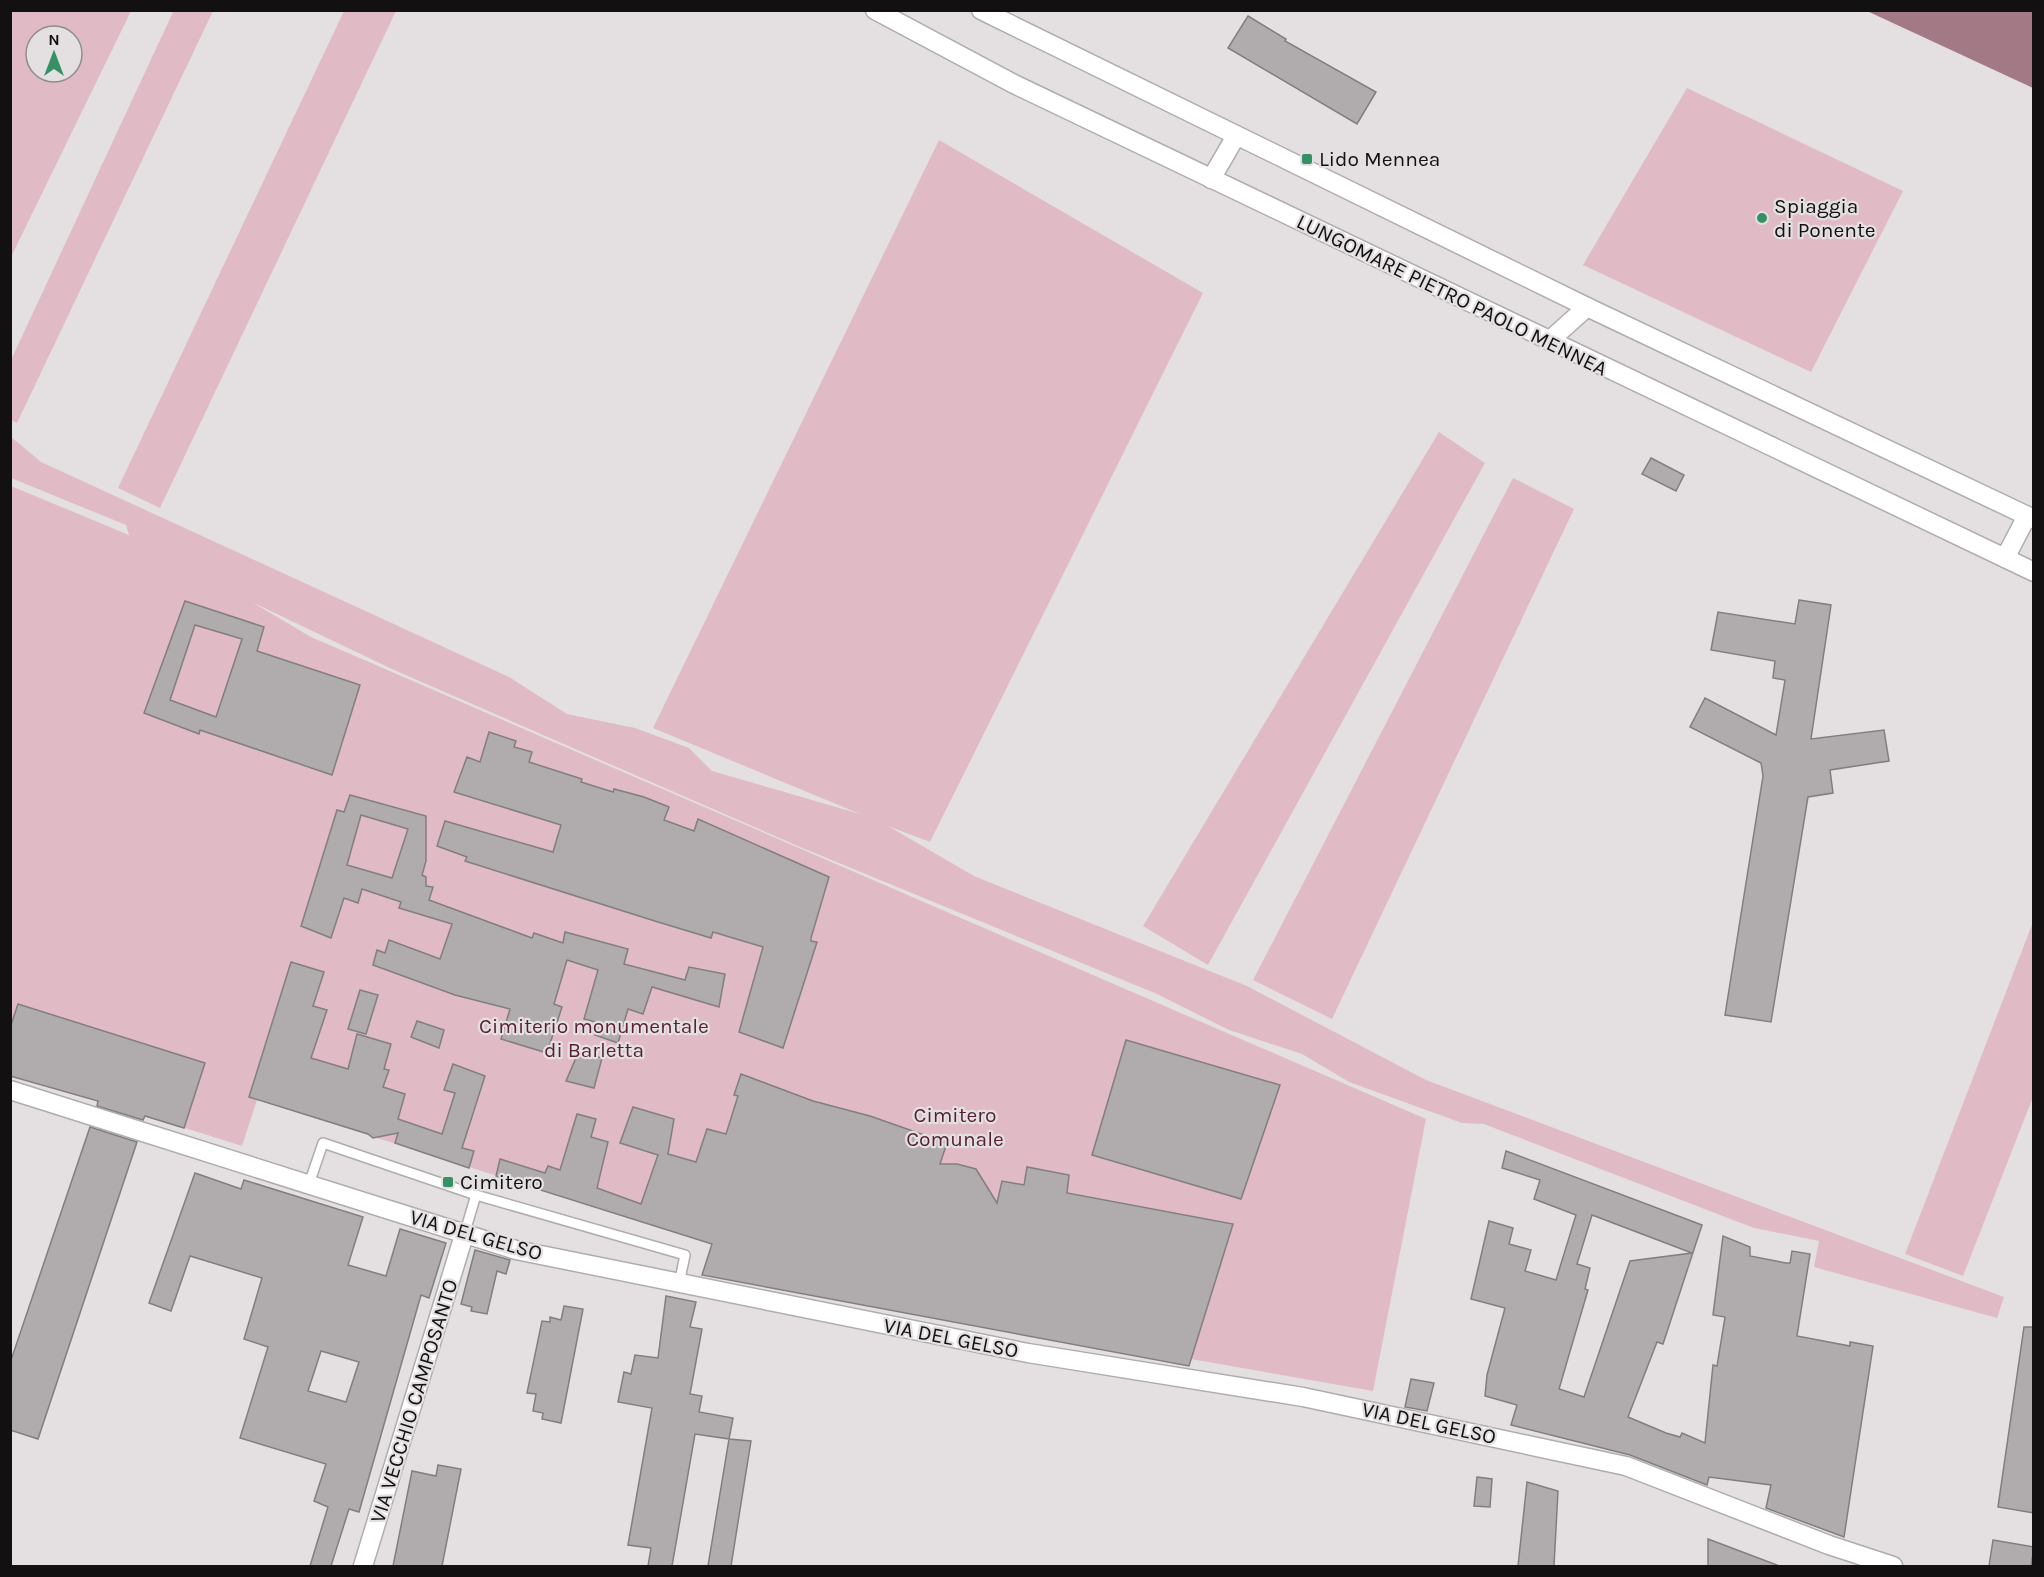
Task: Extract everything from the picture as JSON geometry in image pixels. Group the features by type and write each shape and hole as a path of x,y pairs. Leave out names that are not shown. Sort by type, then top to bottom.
{"street":[{"name":"LUNGOMARE PIETRO PAOLO MENNEA","path":"875,10 1014,84 2034,572"},
{"path":"981,10 1587,307 2030,517 2005,558"},
{"path":"1211,179 1236,136"},
{"path":"1549,341 1587,307"},
{"name":"VIA DEL GELSO","path":"10,1090 516,1250 1029,1353 1303,1397 1626,1466 1829,1545 1893,1566"},
{"name":"VIA VECCHIO CAMPOSANTO","path":"363,1566 464,1235"}],"lane":[{"path":"309,1184 323,1143 476,1195 685,1255 678,1284"},
{"path":"464,1235 476,1195"}],"green space":[{"path":"174,10 213,11 17,423 11,420 11,360"},
{"path":"10,11 131,11 11,257"},
{"path":"344,11 396,11 160,508 118,488"},
{"path":"1687,88 1903,191 1811,372 1583,265"},
{"path":"939,140 1203,293 930,842 888,826 974,876 1247,986 1426,1080 2004,1297 1997,1318 1814,1267 1819,1241 1754,1228 1484,1124 1462,1123 1349,1082 1302,1054 1229,1030 1157,994 800,847 394,670 252,602 311,637 1426,1119 1373,1391 1191,1359 1189,1366 702,1275 712,1244 257,1100 242,1146 11,1073 11,486 129,535 126,525 11,478 10,436 41,462 509,677 567,714 635,728 689,748 712,771 860,814 653,728"},
{"path":"1439,432 1485,463 1208,965 1143,926"},
{"path":"1513,478 1574,509 1332,1019 1253,980"},
{"path":"2033,922 2033,1097 1963,1276 1905,1254"}],"shaded area":[{"path":"1867,11 2033,11 2033,88"}],"building":[{"path":"1248,16 1286,39 1285,41 1376,92 1357,124 1228,48"},
{"path":"1651,458 1684,475 1676,491 1642,474"},
{"path":"1799,600 1831,605 1811,739 1884,730 1889,761 1830,770 1833,793 1808,797 1771,1022 1725,1015 1763,776 1761,763 1690,727 1705,698 1776,735 1785,680 1773,678 1775,661 1711,650 1718,612 1795,624"},
{"path":"185,601 264,627 257,651 360,685 332,775 200,730 199,734 144,713","holes":["195,625 242,639 216,717 170,700"]},
{"path":"489,732 516,741 514,747 532,752 529,762 582,779 581,782 613,792 614,789 644,797 669,807 664,820 694,831 698,819 829,877 811,938 811,941 817,942 783,1048 739,1032 763,947 713,932 711,938 658,922 465,861 467,857 437,846 445,821 553,852 561,825 454,792 467,757 480,762"},
{"path":"350,795 426,816 426,861 422,875 426,877 426,886 433,887 429,900 532,938 534,933 563,943 565,932 628,949 624,964 685,980 689,967 725,974 719,1007 652,987 643,1014 628,1009 618,1043 595,1035 599,1023 584,1019 598,970 567,960 554,1004 562,1007 547,1053 501,1039 510,1009 455,995 373,965 377,950 385,953 389,940 440,959 452,924 399,908 401,902 362,889 358,903 344,898 331,938 301,926 337,810 344,812","holes":["361,815 408,829 392,878 347,865"]},
{"path":"291,962 324,972 313,1006 327,1010 311,1058 348,1069 357,1034 391,1044 384,1069 389,1070 383,1087 405,1094 398,1119 442,1134 455,1093 444,1090 453,1064 485,1076 462,1148 474,1151 469,1168 395,1143 398,1133 373,1138 368,1134 249,1097"},
{"path":"360,990 378,995 366,1034 348,1029"},
{"path":"18,1004 205,1063 184,1128 145,1116 143,1120 97,1106 98,1101 10,1076 10,1028"},
{"path":"417,1021 444,1030 439,1048 411,1037"},
{"path":"1126,1040 1280,1085 1241,1199 1092,1155"},
{"path":"579,1051 602,1058 594,1088 566,1081"},
{"path":"741,1074 813,1101 870,1116 947,1143 940,1164 957,1164 976,1169 997,1203 1002,1181 1024,1185 1027,1167 1069,1175 1067,1193 1233,1224 1189,1366 702,1275 712,1244 496,1176 500,1159 545,1173 548,1166 560,1170 577,1114 596,1119 591,1137 608,1142 597,1188 641,1204 658,1155 620,1143 633,1107 674,1119 668,1154 696,1162 707,1129 726,1134 738,1096 734,1095"},
{"path":"90,1127 137,1142 38,1439 10,1430 10,1363"},
{"path":"1506,1151 1702,1225 1663,1344 1657,1342 1628,1417 1680,1437 1682,1433 1705,1443 1713,1365 1717,1366 1725,1317 1713,1315 1723,1236 1750,1247 1750,1256 1790,1263 1792,1251 1810,1254 1797,1336 1850,1346 1850,1342 1873,1346 1844,1537 1766,1508 1771,1485 1709,1477 1707,1485 1630,1455 1511,1425 1517,1405 1485,1396 1487,1375 1505,1308 1471,1299 1489,1221 1513,1228 1509,1244 1531,1250 1525,1271 1556,1280 1576,1215 1534,1199 1540,1180 1502,1168","holes":["1592,1215 1692,1253 1630,1261 1584,1397 1559,1389 1588,1290 1585,1289 1590,1268 1577,1264"]},
{"path":"195,1173 241,1189 244,1180 363,1217 348,1265 386,1276 400,1229 446,1243 429,1298 421,1295 359,1512 349,1509 331,1566 310,1566 328,1507 314,1501 326,1464 240,1438 268,1347 244,1339 262,1278 190,1256 171,1311 149,1303","holes":["321,1351 359,1362 346,1402 308,1391"]},
{"path":"475,1250 510,1260 506,1274 497,1271 487,1314 471,1311 472,1307 461,1304"},
{"path":"666,1296 696,1302 690,1327 702,1329 690,1394 702,1396 699,1412 733,1418 729,1439 695,1434 672,1566 648,1566 651,1548 628,1545 652,1408 618,1402 624,1372 631,1374 635,1355 658,1358"},
{"path":"564,1306 583,1309 561,1423 542,1419 543,1413 533,1411 536,1394 527,1393 542,1321 550,1322 550,1317 561,1320"},
{"path":"2024,1327 2034,1327 2034,1513 1998,1507"},
{"path":"1411,1379 1434,1383 1427,1411 1405,1407"},
{"path":"729,1439 751,1441 731,1566 708,1566"},
{"path":"438,1465 461,1469 442,1566 393,1566 412,1471 436,1476"},
{"path":"1477,1477 1492,1479 1490,1507 1474,1506"},
{"path":"1527,1482 1558,1491 1554,1566 1518,1566"},
{"path":"1708,1539 1777,1565 1708,1566"},
{"path":"1993,1540 2034,1547 2031,1566 1989,1566"}],"place":[{"name":"Lido Mennea","path":"1307,159"},
{"name":"Spiaggia di Ponente","path":"1762,218"},
{"name":"Cimitero","path":"448,1182"}],"park label":[{"name":"Cimiterio monumentale di Barletta","path":"594,1038"},
{"name":"Cimitero Comunale","path":"955,1127"}]}
